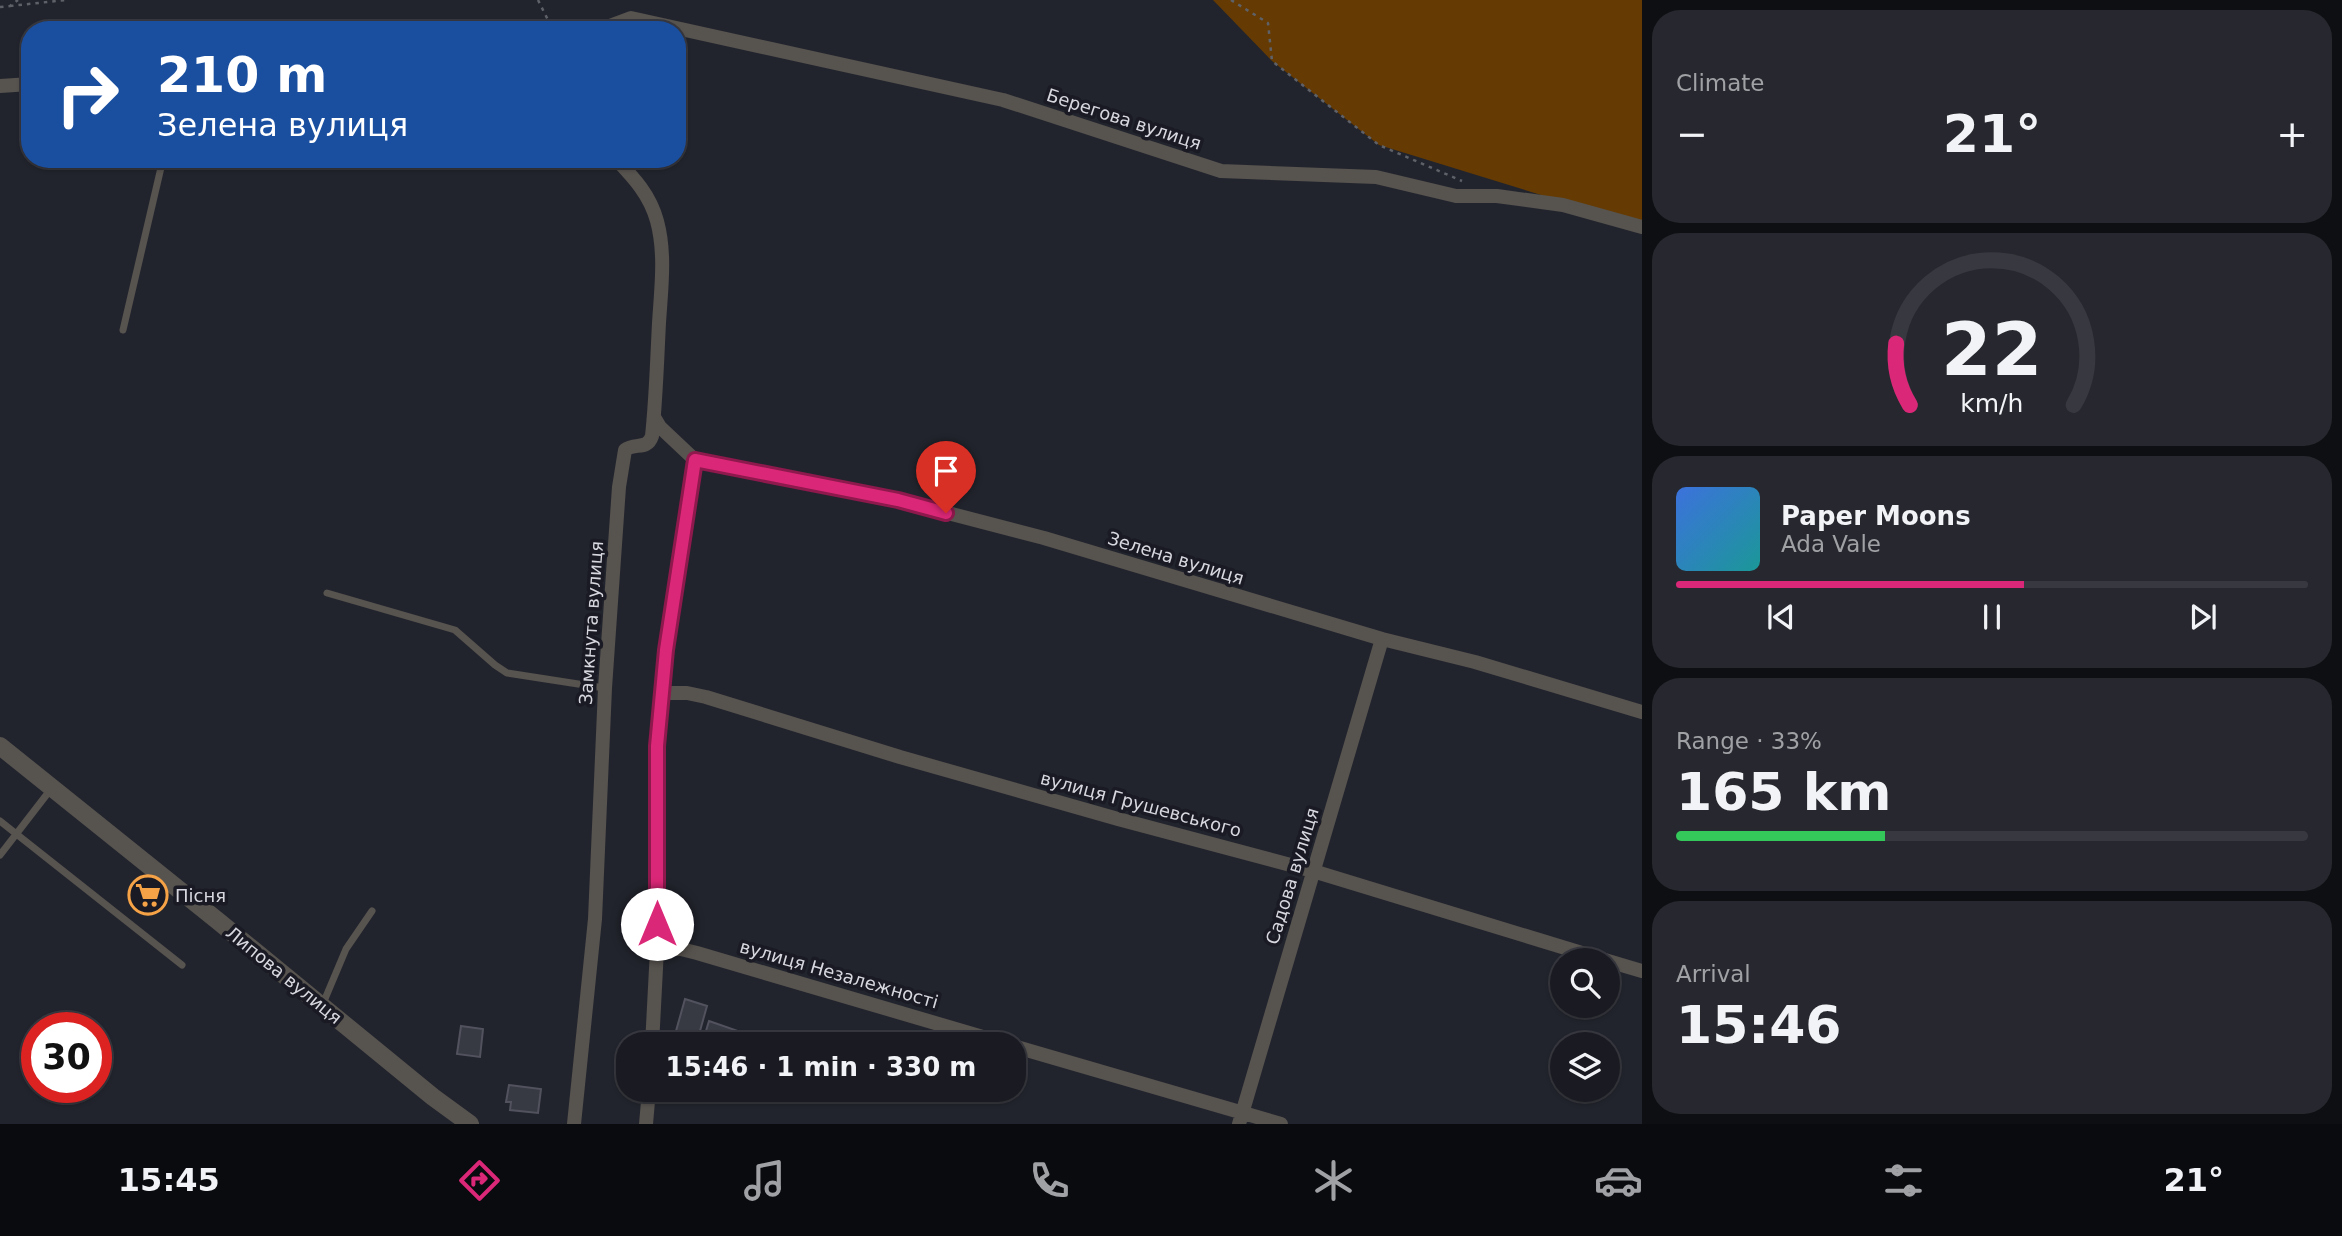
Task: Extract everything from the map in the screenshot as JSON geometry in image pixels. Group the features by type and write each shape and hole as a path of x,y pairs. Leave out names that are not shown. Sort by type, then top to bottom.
{"street":[{"name":"Берегова вулиця","path":"623,21 631,18 645,21"},
{"name":"Берегова вулиця","path":"686,30 1003,100 1221,172 1376,177 1456,196 1497,196 1563,205 1642,227"},
{"path":"0,86 21,85"},
{"name":"Замкнута вулиця","path":"573,1124 595,919 605,688 622,455 629,446 645,446 650,442 654,417 662,274 661,239 657,219 647,195 625,168"},
{"path":"653,1032 657,949 657,746 666,650 695,460 660,427 654,417"},
{"name":"Зелена вулиця","path":"695,460 898,500 1044,538 1382,639 1475,662 1642,712"},
{"name":"Садова вулиця","path":"1240,1118 1382,639"},
{"name":"вулиця Грушевського","path":"663,693 687,693 706,697 951,771 1313,872 1565,948"},
{"name":"Липова вулиця","path":"0,746 433,1097 470,1124"},
{"name":"вулиця Незалежності","path":"657,949 681,949 696,953 967,1032"},
{"name":"вулиця Грушевського","path":"1620,965 1642,971"},
{"name":"вулиця Незалежності","path":"1026,1049 1240,1118 1281,1124"},
{"path":"646,1124 648,1102"}],"lane":[{"path":"123,330 161,168"},
{"path":"327,593 455,630 507,673 605,688"},
{"path":"0,855 52,788"},
{"path":"0,821 182,965"},
{"path":"322,1006 346,949 372,911"}],"path":[{"path":"10,6 19,0"},
{"path":"0,7 65,0"},
{"path":"538,0 548,21"},
{"path":"1231,0 1268,23 1272,61 1379,145 1462,181"}],"shaded area":[{"path":"1213,0 1642,0 1642,226 1379,145 1272,61"}],"building":[{"path":"685,999 707,1006 700,1032 676,1032"},
{"path":"709,1021 738,1031 738,1032 706,1032"},
{"path":"461,1026 483,1029 480,1057 457,1054"},
{"path":"509,1085 541,1089 538,1113 510,1110 511,1102 506,1102"}],"place":[{"name":"Пісня","path":"148,895"}],"route":[{"path":"657,924 657,746 666,650 695,460 898,500 946,513"}]}
